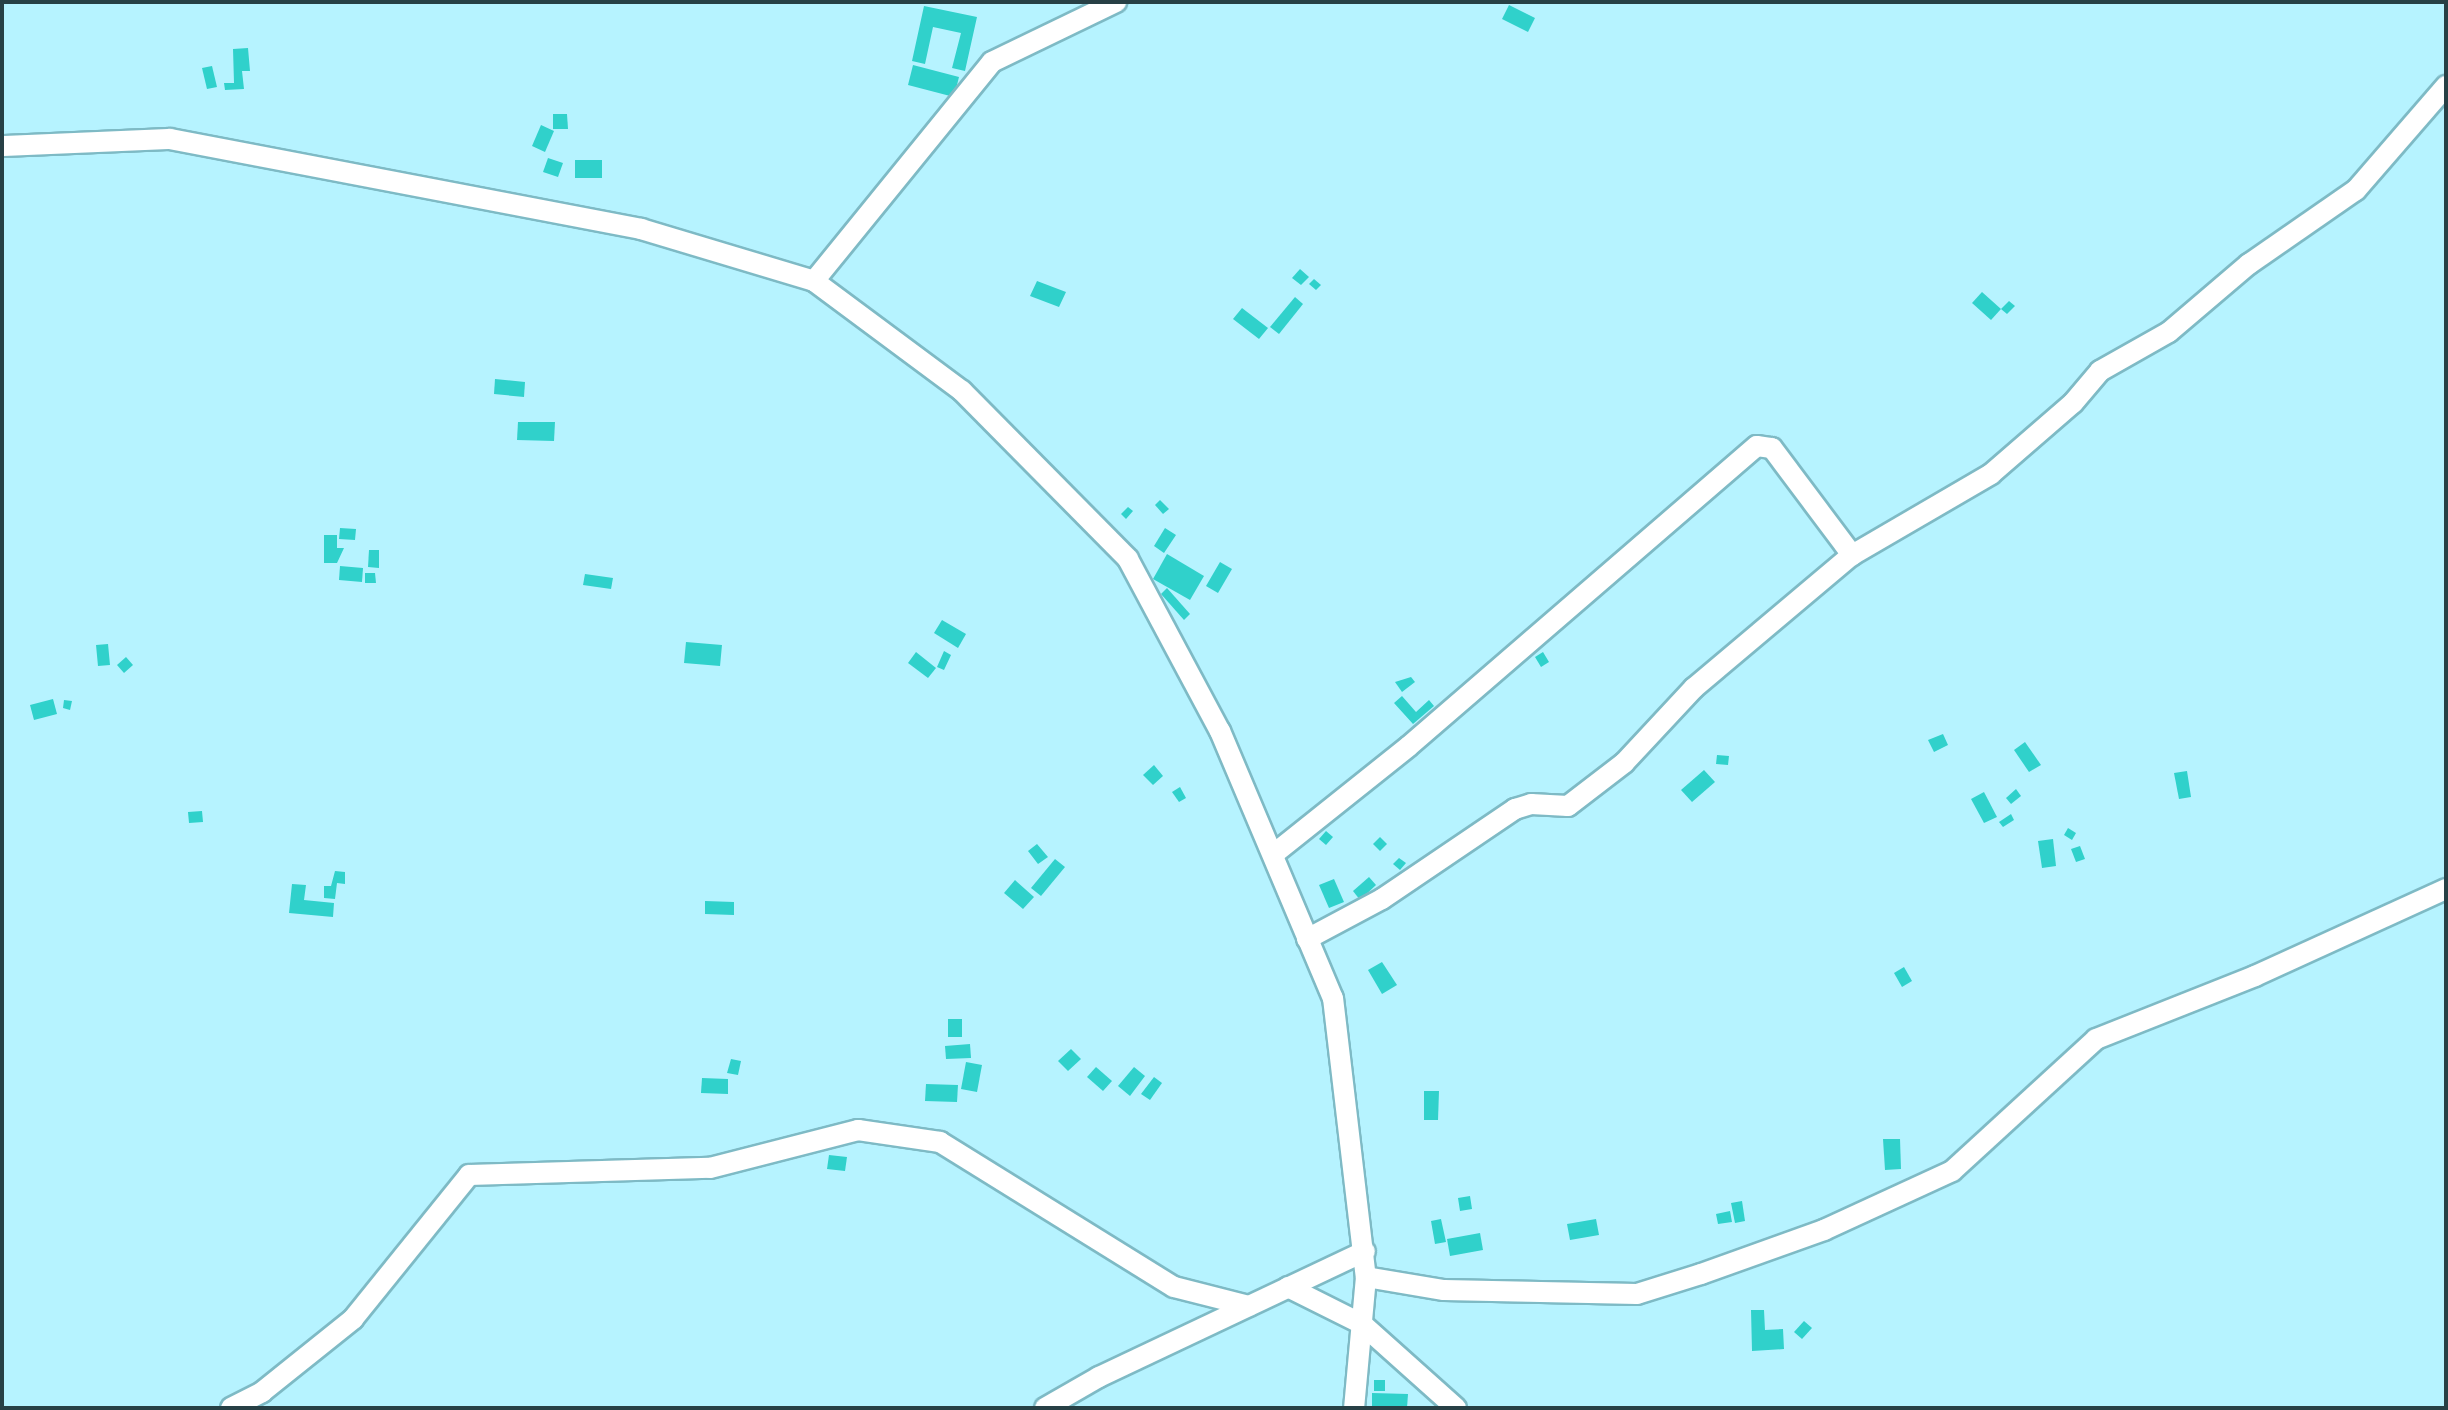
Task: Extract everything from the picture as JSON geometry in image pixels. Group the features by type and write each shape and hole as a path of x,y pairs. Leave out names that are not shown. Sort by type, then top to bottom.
{"street":[{"path":"814,281 992,62 1116,2"},
{"path":"1307,939 1382,899 1515,809 1531,804 1568,806 1624,763 1694,688 1852,555 1991,474 2073,403 2100,371 2169,332 2249,264 2320,219 2356,190 2446,86"},
{"path":"2,146 170,139 641,229 814,281 962,391 1128,559 1220,731 1275,853 1338,1015 1365,1251 1366,1277 1354,1408"},
{"path":"1275,853 1409,746 1757,446 1772,448 1852,555"},
{"path":"1366,1277 1444,1290 1637,1294 1824,1230 1952,1171 2096,1039 2255,976 2446,889"},
{"path":"231,1408 262,1392 353,1319 469,1175 710,1168 858,1130 940,1142 1174,1287 1249,1306"},
{"path":"1045,1408 1365,1251"},
{"path":"1288,1287 1362,1324 1456,1408"}],"building":[{"path":"1509,5 1535,18 1528,32 1502,19"},
{"path":"924,6 977,17 965,71 952,68 961,33 933,27 925,64 912,61"},
{"path":"248,48 250,71 242,71 244,89 225,90 224,83 234,83 233,49"},
{"path":"913,65 959,77 954,97 908,85"},
{"path":"212,66 217,87 207,89 202,68"},
{"path":"553,114 567,114 568,129 553,129"},
{"path":"541,125 554,131 545,152 532,146"},
{"path":"548,158 563,163 558,177 543,172"},
{"path":"575,160 602,160 602,178 575,178"},
{"path":"1300,269 1309,277 1301,285 1292,278"},
{"path":"1314,279 1321,285 1316,290 1309,284"},
{"path":"1037,281 1066,292 1059,307 1030,296"},
{"path":"1982,292 2001,309 1991,320 1972,303"},
{"path":"1295,297 1303,304 1279,334 1270,327"},
{"path":"2009,301 2015,306 2007,314 2001,309"},
{"path":"1242,308 1268,328 1259,339 1233,319"},
{"path":"495,379 525,382 524,397 494,394"},
{"path":"518,422 555,422 554,441 517,440"},
{"path":"1160,500 1169,509 1163,514 1155,505"},
{"path":"1128,507 1133,511 1126,519 1121,514"},
{"path":"340,528 356,529 355,540 339,539"},
{"path":"1165,528 1176,535 1164,553 1154,546"},
{"path":"324,535 337,535 337,548 344,548 337,563 324,563"},
{"path":"369,550 379,550 379,568 368,567"},
{"path":"1167,554 1204,576 1190,600 1153,579"},
{"path":"1220,562 1232,569 1218,593 1206,586"},
{"path":"340,566 363,568 362,582 339,580"},
{"path":"365,573 375,573 376,583 365,583"},
{"path":"585,574 613,578 611,589 583,585"},
{"path":"1167,588 1190,614 1184,620 1161,594"},
{"path":"942,620 966,634 958,648 934,633"},
{"path":"686,642 722,645 720,666 684,663"},
{"path":"108,644 110,665 98,666 96,645"},
{"path":"944,651 951,655 944,670 937,667"},
{"path":"916,652 936,668 928,678 908,663"},
{"path":"1543,652 1549,662 1541,667 1535,657"},
{"path":"126,657 133,665 124,673 117,665"},
{"path":"1411,677 1415,682 1402,692 1395,682"},
{"path":"1402,696 1416,712 1429,700 1434,706 1413,724 1394,703"},
{"path":"53,699 57,714 34,720 30,705"},
{"path":"64,700 72,701 70,710 63,708"},
{"path":"1943,734 1948,745 1934,752 1928,740"},
{"path":"2025,742 2041,765 2029,772 2014,750"},
{"path":"1717,755 1729,756 1728,765 1716,764"},
{"path":"1154,765 1163,776 1153,785 1143,775"},
{"path":"1704,770 1715,782 1692,802 1681,790"},
{"path":"2187,771 2191,797 2179,799 2174,773"},
{"path":"1180,787 1186,798 1179,802 1172,792"},
{"path":"2016,789 2021,796 2011,804 2006,798"},
{"path":"1984,792 1997,817 1984,823 1971,799"},
{"path":"202,811 203,822 189,823 188,812"},
{"path":"2011,814 2014,820 2003,827 1999,822"},
{"path":"2068,828 2076,833 2072,840 2064,835"},
{"path":"1326,831 1333,837 1326,845 1319,839"},
{"path":"1380,837 1387,844 1380,851 1373,844"},
{"path":"2053,839 2056,866 2042,868 2038,841"},
{"path":"1037,844 1048,857 1038,864 1028,851"},
{"path":"2080,846 2085,859 2076,862 2071,849"},
{"path":"1399,858 1406,863 1400,870 1393,864"},
{"path":"1055,859 1065,867 1041,896 1031,888"},
{"path":"335,871 345,872 345,884 337,883 335,899 324,898 324,886 331,886"},
{"path":"1369,877 1376,885 1360,900 1353,891"},
{"path":"1334,879 1344,902 1329,908 1319,885"},
{"path":"1015,880 1034,897 1023,909 1004,893"},
{"path":"292,884 306,885 304,900 334,903 333,917 289,913"},
{"path":"705,901 734,902 734,915 705,914"},
{"path":"1382,962 1397,985 1382,994 1368,970"},
{"path":"1904,967 1912,981 1902,987 1894,973"},
{"path":"948,1019 962,1019 962,1037 948,1037"},
{"path":"970,1044 971,1058 946,1059 945,1046"},
{"path":"1071,1049 1081,1059 1068,1071 1058,1061"},
{"path":"731,1059 741,1061 738,1075 727,1073"},
{"path":"966,1062 982,1065 977,1092 961,1089"},
{"path":"1096,1067 1112,1081 1103,1091 1087,1077"},
{"path":"1134,1067 1145,1076 1130,1096 1118,1086"},
{"path":"1154,1077 1162,1083 1150,1100 1141,1094"},
{"path":"702,1078 728,1079 728,1094 701,1093"},
{"path":"926,1084 958,1085 957,1102 925,1101"},
{"path":"1424,1091 1439,1091 1438,1120 1424,1120"},
{"path":"1883,1139 1900,1139 1901,1169 1885,1170"},
{"path":"829,1155 847,1157 845,1171 827,1169"},
{"path":"1470,1196 1472,1209 1460,1211 1458,1198"},
{"path":"1742,1201 1745,1221 1735,1223 1731,1203"},
{"path":"1730,1211 1732,1222 1718,1224 1716,1214"},
{"path":"1441,1219 1446,1242 1435,1244 1431,1221"},
{"path":"1596,1219 1599,1235 1570,1240 1567,1224"},
{"path":"1480,1233 1483,1250 1450,1256 1447,1239"},
{"path":"1751,1310 1764,1310 1765,1330 1783,1329 1784,1349 1752,1351"},
{"path":"1804,1321 1812,1328 1802,1339 1794,1332"},
{"path":"1374,1380 1385,1380 1385,1391 1374,1391"},
{"path":"1372,1393 1408,1394 1407,1408 1372,1408"}]}
